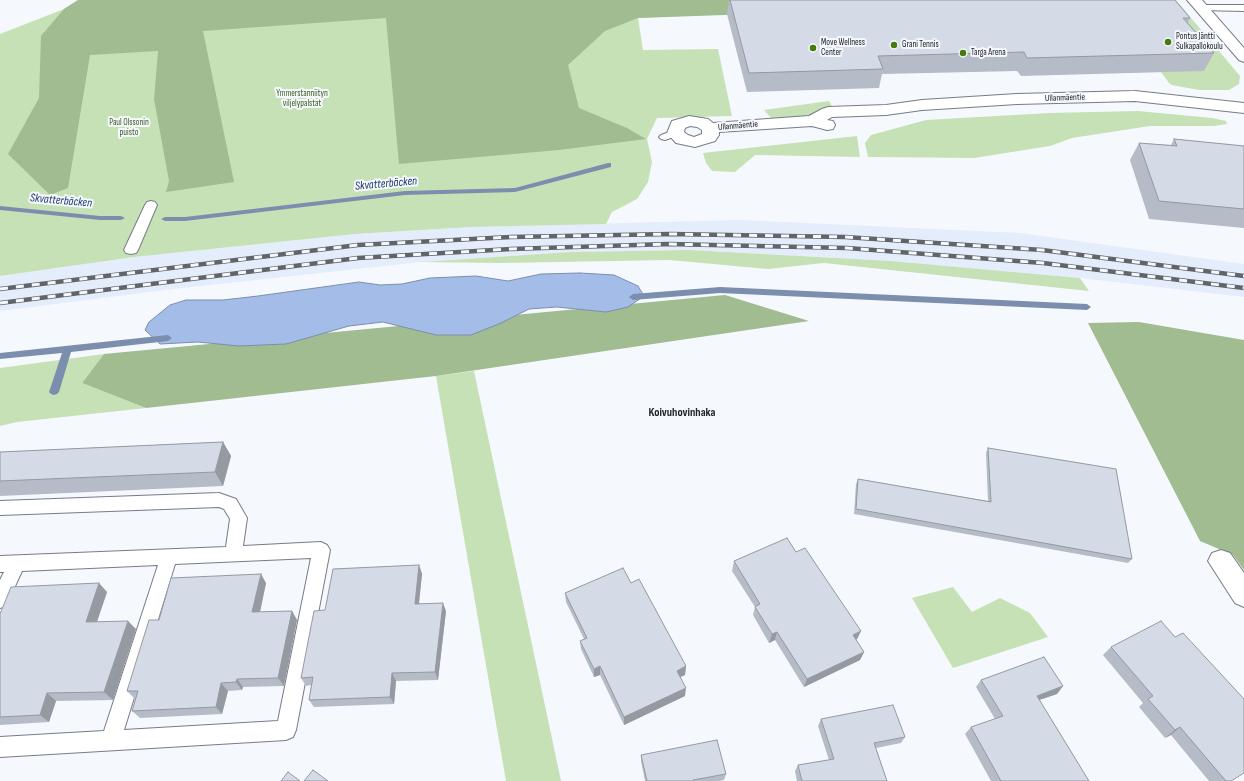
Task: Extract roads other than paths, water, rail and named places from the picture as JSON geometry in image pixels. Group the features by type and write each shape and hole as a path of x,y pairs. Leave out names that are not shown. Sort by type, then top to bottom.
{"street":[{"path":"1198,4 1244,57"},
{"name":"Ullanmäentie","path":"670,135 678,125 689,121 702,122 710,128 813,121 832,126 850,125 866,120 886,110 1017,99 1135,96 1244,108"},
{"path":"1221,561 1244,595"}],"lane":[{"path":"1198,4 1244,8"},
{"path":"131,250 150,205"},
{"path":"0,508 219,500 230,504 239,518 233,554"},
{"path":"0,600 8,564 321,550 286,730 0,747"},
{"path":"111,740 169,557"}],"water":[{"path":"580,273 614,275 638,286 644,296 628,307 606,312 557,307 529,309 501,323 471,335 436,335 383,322 349,326 286,344 239,346 198,342 160,344 145,330 149,322 170,305 186,300 223,300 359,282 380,285 402,284 430,278 476,276 508,281 541,274"}],"waterway":[{"name":"Skvatterbäcken","path":"165,219 185,219 405,193 515,190 608,165"},
{"name":"Skvatterbäcken","path":"0,208 100,218 121,218"},
{"path":"633,297 720,290 1087,307"},
{"path":"0,356 168,338"},
{"path":"54,392 67,349"}],"railway":[{"path":"0,289 358,245 511,237 671,234 845,237 1042,250 1244,276"},
{"path":"0,303 358,258 511,249 668,244 847,248 1043,263 1244,288"}],"place":[{"name":"Pontus Jäntti Sulkapallokoulu","path":"1168,42"},
{"name":"Grani Tennis","path":"894,45"},
{"name":"Move Wellness Center","path":"813,48"},
{"name":"Targa Arena","path":"963,53"}],"district":[{"name":"Koivuhovinhaka","path":"682,413"}],"park label":[{"name":"Ymmerstanniityn viljelypalstat","path":"302,100"},
{"name":"Paul Olssonin puisto","path":"129,128"}]}
